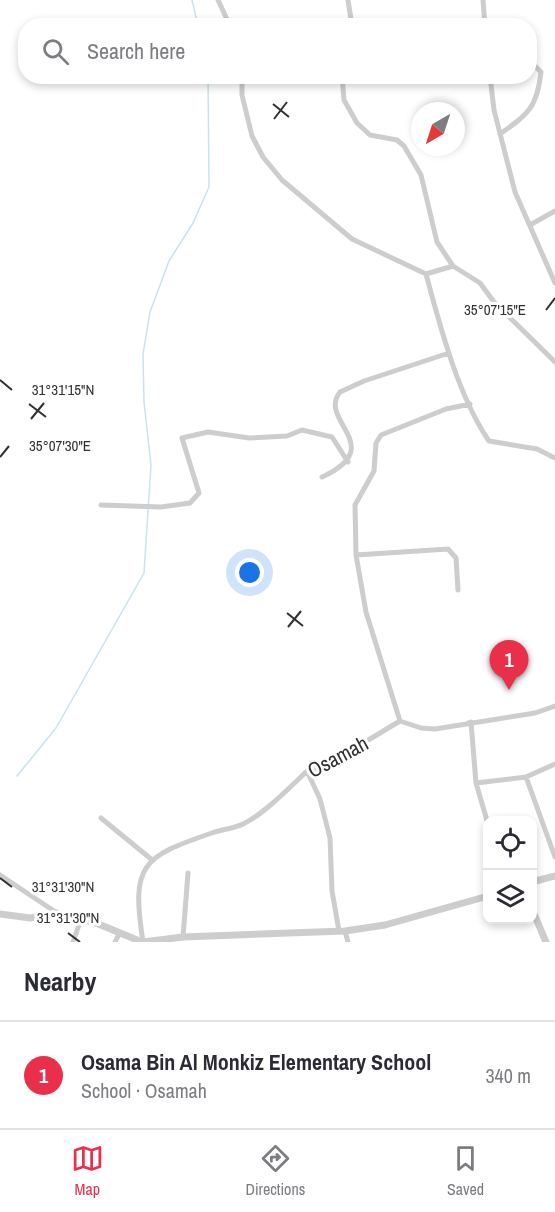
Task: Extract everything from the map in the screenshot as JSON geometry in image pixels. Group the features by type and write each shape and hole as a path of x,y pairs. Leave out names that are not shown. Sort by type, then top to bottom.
{"street":[{"path":"218,0 226,18"},
{"path":"348,0 351,18"},
{"path":"483,0 484,18"},
{"path":"500,134 530,113 541,72 537,68"},
{"path":"242,84 242,95 252,136 261,154 282,180 352,239 426,274 453,266"},
{"path":"343,84 344,100 357,123 370,135 397,140 404,146 421,175 437,242 453,266 480,283 494,302 555,362"},
{"path":"491,84 500,134 515,192 555,283"},
{"path":"530,225 555,211"},
{"path":"426,274 449,352 470,404 489,441 537,449 555,458"},
{"path":"322,477 348,462 351,448 335,405 338,394 364,381 449,352"},
{"path":"470,404 446,409 379,437 376,443 374,471 355,505 356,555 366,612 400,721 430,729 471,722 476,783 486,816"},
{"path":"101,505 161,507 190,503 199,493 182,438 208,432 249,438 287,436 302,430 332,437 348,462"},
{"path":"356,555 448,549 456,558 458,590"},
{"path":"463,723 528,715 555,705"},
{"name":"Osamah","path":"151,859 213,832 250,821 307,771 320,769 400,721"},
{"path":"476,783 526,777 555,764"},
{"path":"307,771 320,799 330,838 332,891 342,931 348,942"},
{"path":"526,777 555,857"},
{"path":"101,818 151,859 143,871 140,882 138,915 143,942"},
{"path":"183,937 188,873"},
{"path":"0,875 57,913 81,919 143,942 183,937 342,931 385,925 483,897"},
{"path":"537,881 555,876"},
{"path":"0,914 30,918 57,913"},
{"path":"73,942 81,919"},
{"path":"537,921 546,942"},
{"path":"115,942 119,934"}],"waterway":[{"path":"192,0 196,18"},
{"path":"17,776 56,728 144,573 151,465 144,402 143,354 150,312 169,261 193,223 209,187 208,84"}],"place":[{"name":"Osama Bin Al Monkiz Elementary School","path":"509,690"}]}
